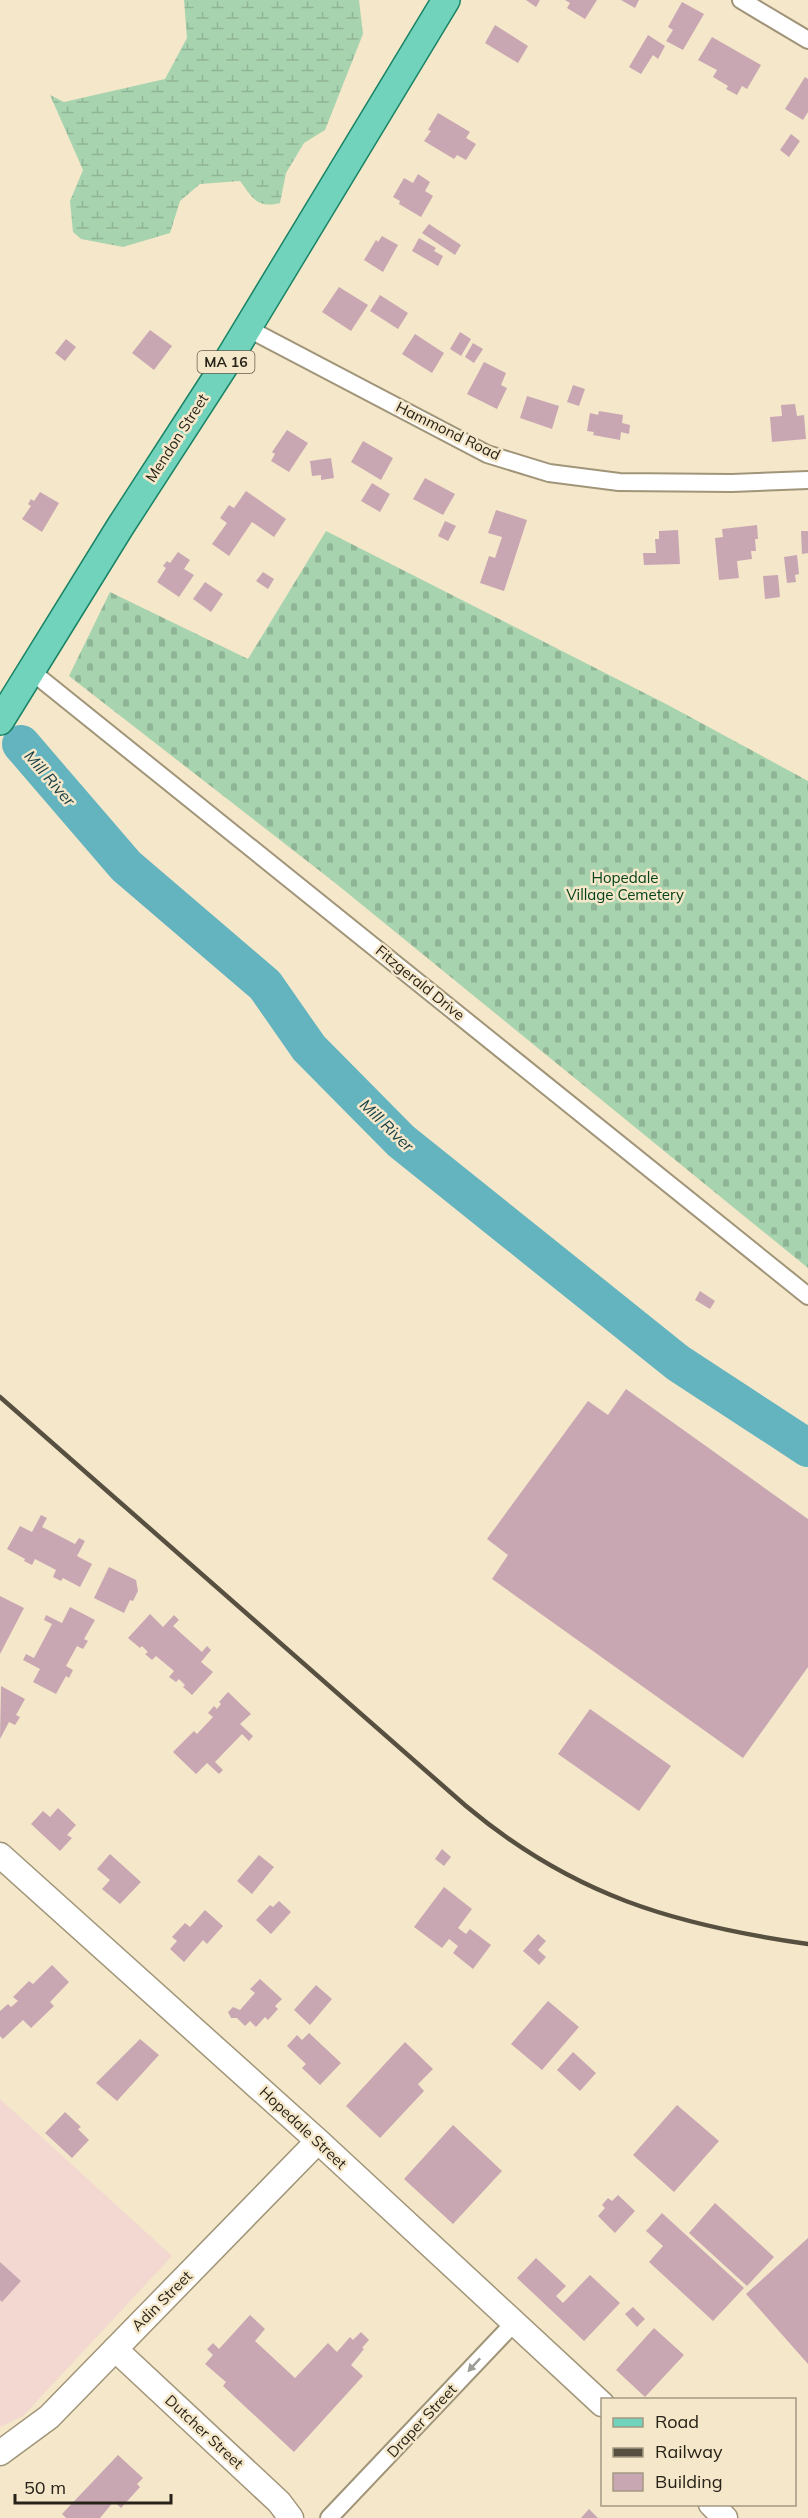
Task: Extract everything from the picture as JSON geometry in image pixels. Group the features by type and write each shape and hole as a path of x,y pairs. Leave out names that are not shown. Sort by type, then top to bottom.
{"main road":[{"name":"Mendon Street","path":"0,721 247,328 446,0"}],"street":[{"path":"741,0 808,40"},
{"name":"Hammond Road","path":"247,328 487,454 549,473 619,482 732,483 808,480"},
{"name":"Fitzgerald Drive","path":"31,671 808,1296"},
{"name":"Hopedale Street","path":"0,1855 318,2141 601,2402"},
{"name":"Adin Street","path":"0,2453 45,2421 318,2141"},
{"name":"Draper Street","path":"329,2518 514,2323"},
{"name":"Dutcher Street","path":"115,2349 279,2502 291,2518"}],"shaded area":[{"path":"0,2099 172,2256 23,2416 0,2427"}],"green space":[{"path":"184,0 359,0 363,34 325,130 304,143 286,173 280,203 260,203 252,197 240,181 200,184 180,201 170,233 123,247 81,239 73,232 70,201 83,170 50,95 64,102 165,79 187,38"},
{"name":"Hopedale Village Cemetery","path":"326,531 668,705 808,781 808,1268 334,882 69,676 110,592 248,659"}],"building":[{"path":"526,0 540,0 536,7"},
{"path":"565,0 597,0 585,19 567,8 570,3"},
{"path":"621,0 639,0 635,8"},
{"path":"682,2 704,14 683,50 666,41 673,30 668,27"},
{"path":"495,25 528,46 518,63 485,43"},
{"path":"648,35 665,46 658,59 653,55 641,74 629,67"},
{"path":"712,37 761,65 747,89 742,86 737,95 713,77 717,70 698,60"},
{"path":"805,77 808,79 808,112 803,120 785,109"},
{"path":"438,113 470,132 466,138 476,144 466,160 457,155 454,159 424,141"},
{"path":"791,134 800,141 789,157 780,150"},
{"path":"418,174 430,182 425,191 433,196 421,217 399,204 400,201 393,197 404,178 413,183"},
{"path":"429,224 461,245 455,255 422,233"},
{"path":"382,236 398,245 383,272 364,260 376,240 378,242"},
{"path":"419,238 436,248 434,251 443,256 438,266 412,251"},
{"path":"339,287 368,305 351,331 322,312"},
{"path":"380,295 408,313 398,329 370,311"},
{"path":"150,330 172,346 154,370 132,353"},
{"path":"460,332 471,339 461,356 450,349"},
{"path":"415,334 444,353 432,373 402,354"},
{"path":"66,339 76,347 65,361 55,353"},
{"path":"473,343 483,349 474,363 465,357"},
{"path":"484,362 506,373 501,385 507,388 497,409 467,394"},
{"path":"573,385 585,389 579,406 567,402"},
{"path":"527,396 559,406 552,429 520,418"},
{"path":"795,404 797,416 804,415 806,439 772,442 770,417 782,416 781,405"},
{"path":"599,411 623,415 622,423 630,425 629,434 621,432 620,440 593,435 594,432 587,431 590,413 598,415"},
{"path":"287,430 308,443 289,472 271,461 275,454 272,452"},
{"path":"363,441 393,458 381,480 351,462"},
{"path":"331,458 334,478 321,480 321,475 312,476 310,461"},
{"path":"425,478 455,494 443,515 413,499"},
{"path":"372,483 390,494 380,512 361,501"},
{"path":"246,491 286,519 274,537 252,522 229,556 212,544 227,523 220,518 229,505 234,508"},
{"path":"40,492 59,503 42,532 22,519 31,506 28,504 31,499 34,501"},
{"path":"496,510 527,520 504,591 480,583 489,556 495,558 502,537 488,533"},
{"path":"445,521 456,526 448,541 438,536"},
{"path":"757,525 756,551 751,551 752,559 737,561 739,578 719,580 715,538 723,537 722,529"},
{"path":"678,530 680,564 644,565 643,553 656,553 655,539 659,539 659,531"},
{"path":"801,531 808,531 808,553 802,554"},
{"path":"178,552 190,560 184,569 194,575 179,597 157,582 166,568 163,566 167,561 170,563"},
{"path":"797,555 799,574 795,575 796,582 787,583 784,557"},
{"path":"263,572 274,579 268,589 256,581"},
{"path":"778,575 780,597 765,599 763,576"},
{"path":"205,582 223,594 211,612 193,599"},
{"path":"700,1291 715,1301 710,1309 695,1300"},
{"path":"626,1389 808,1519 808,1667 743,1758 492,1579 508,1555 487,1539 588,1401 608,1415"},
{"path":"41,1515 47,1518 42,1527 75,1544 79,1538 85,1541 77,1556 92,1564 80,1587 63,1578 61,1581 53,1577 56,1570 35,1559 32,1565 7,1549 20,1526 32,1532"},
{"path":"109,1567 136,1580 138,1591 133,1601 130,1600 124,1613 94,1598"},
{"path":"0,1596 24,1608 0,1654"},
{"path":"70,1607 95,1620 84,1639 88,1641 83,1649 77,1646 66,1666 73,1670 69,1678 66,1676 56,1694 33,1682 40,1669 23,1660 26,1654 34,1658 52,1624 44,1620 46,1615 62,1623"},
{"path":"150,1614 163,1627 174,1615 179,1620 173,1626 202,1652 207,1646 211,1650 201,1662 213,1672 192,1695 183,1687 185,1685 179,1679 176,1682 169,1677 174,1671 156,1656 152,1660 145,1654 148,1652 142,1646 140,1648 128,1638"},
{"path":"1,1686 25,1699 16,1715 20,1717 15,1725 9,1722 0,1739"},
{"path":"228,1692 251,1714 240,1724 253,1736 249,1741 242,1734 215,1762 223,1770 219,1774 207,1763 196,1774 173,1752 194,1731 197,1734 213,1717 208,1713 214,1706 217,1709 221,1704 219,1702"},
{"path":"590,1709 671,1766 639,1811 558,1754"},
{"path":"58,1808 76,1825 67,1835 72,1838 60,1851 31,1824 43,1811 50,1817"},
{"path":"442,1849 451,1857 444,1866 435,1859"},
{"path":"110,1854 141,1882 120,1904 102,1889 110,1880 97,1869"},
{"path":"259,1855 274,1867 252,1894 237,1881"},
{"path":"444,1887 472,1909 458,1928 466,1934 470,1929 491,1945 473,1969 453,1953 458,1946 449,1939 442,1948 414,1927"},
{"path":"279,1901 291,1912 271,1934 256,1920 270,1905 273,1907"},
{"path":"205,1910 223,1926 207,1944 203,1940 184,1962 170,1949 177,1941 172,1937 185,1923 190,1927"},
{"path":"538,1934 546,1941 538,1950 546,1957 539,1965 523,1951"},
{"path":"52,1965 69,1982 50,2002 54,2006 31,2028 23,2020 3,2039 0,2036 0,2011 8,2004 11,2007 18,2001 13,1997 29,1981 33,1984"},
{"path":"260,1979 282,1999 275,2006 278,2009 268,2020 265,2017 256,2027 250,2021 245,2026 237,2018 231,2018 228,2012 233,2007 240,2010 255,1993 250,1989"},
{"path":"316,1985 332,1999 310,2025 294,2010"},
{"path":"548,2001 579,2027 542,2070 511,2044"},
{"path":"309,2033 341,2063 320,2085 302,2068 306,2064 287,2046 297,2035 302,2040"},
{"path":"140,2039 159,2055 117,2101 96,2083"},
{"path":"405,2042 433,2069 418,2084 424,2091 380,2138 346,2106"},
{"path":"573,2052 596,2073 580,2091 557,2070"},
{"path":"677,2105 719,2141 674,2192 633,2155"},
{"path":"65,2112 81,2127 78,2129 89,2140 72,2158 45,2133"},
{"path":"453,2125 502,2171 453,2224 404,2179"},
{"path":"618,2195 635,2211 615,2233 598,2216 605,2208 602,2205 608,2198 612,2201"},
{"path":"715,2203 774,2257 747,2286 689,2233"},
{"path":"662,2213 744,2288 713,2321 649,2262 663,2246 646,2231"},
{"path":"808,2238 808,2364 746,2294"},
{"path":"536,2258 566,2286 556,2296 563,2303 590,2275 620,2303 584,2341 517,2278"},
{"path":"0,2262 21,2281 2,2302 0,2300"},
{"path":"633,2307 645,2319 637,2327 625,2314"},
{"path":"250,2315 265,2329 255,2341 295,2378 328,2343 337,2352 350,2337 353,2340 361,2332 369,2340 351,2365 363,2376 294,2452 223,2386 226,2382 205,2364 213,2355 207,2349 213,2343 219,2349"},
{"path":"654,2328 684,2355 645,2397 616,2370"},
{"path":"118,2455 143,2478 137,2484 140,2487 121,2508 114,2501 100,2518 66,2518 62,2514"},
{"path":"589,2509 598,2518 581,2518"}],"waterway":[{"name":"Mill River","path":"21,744 126,866 265,985 309,1048 401,1141 678,1363 808,1448"}],"railway":[{"path":"0,1397 466,1806 506,1837 585,1884 626,1901 713,1927 808,1944"}]}
